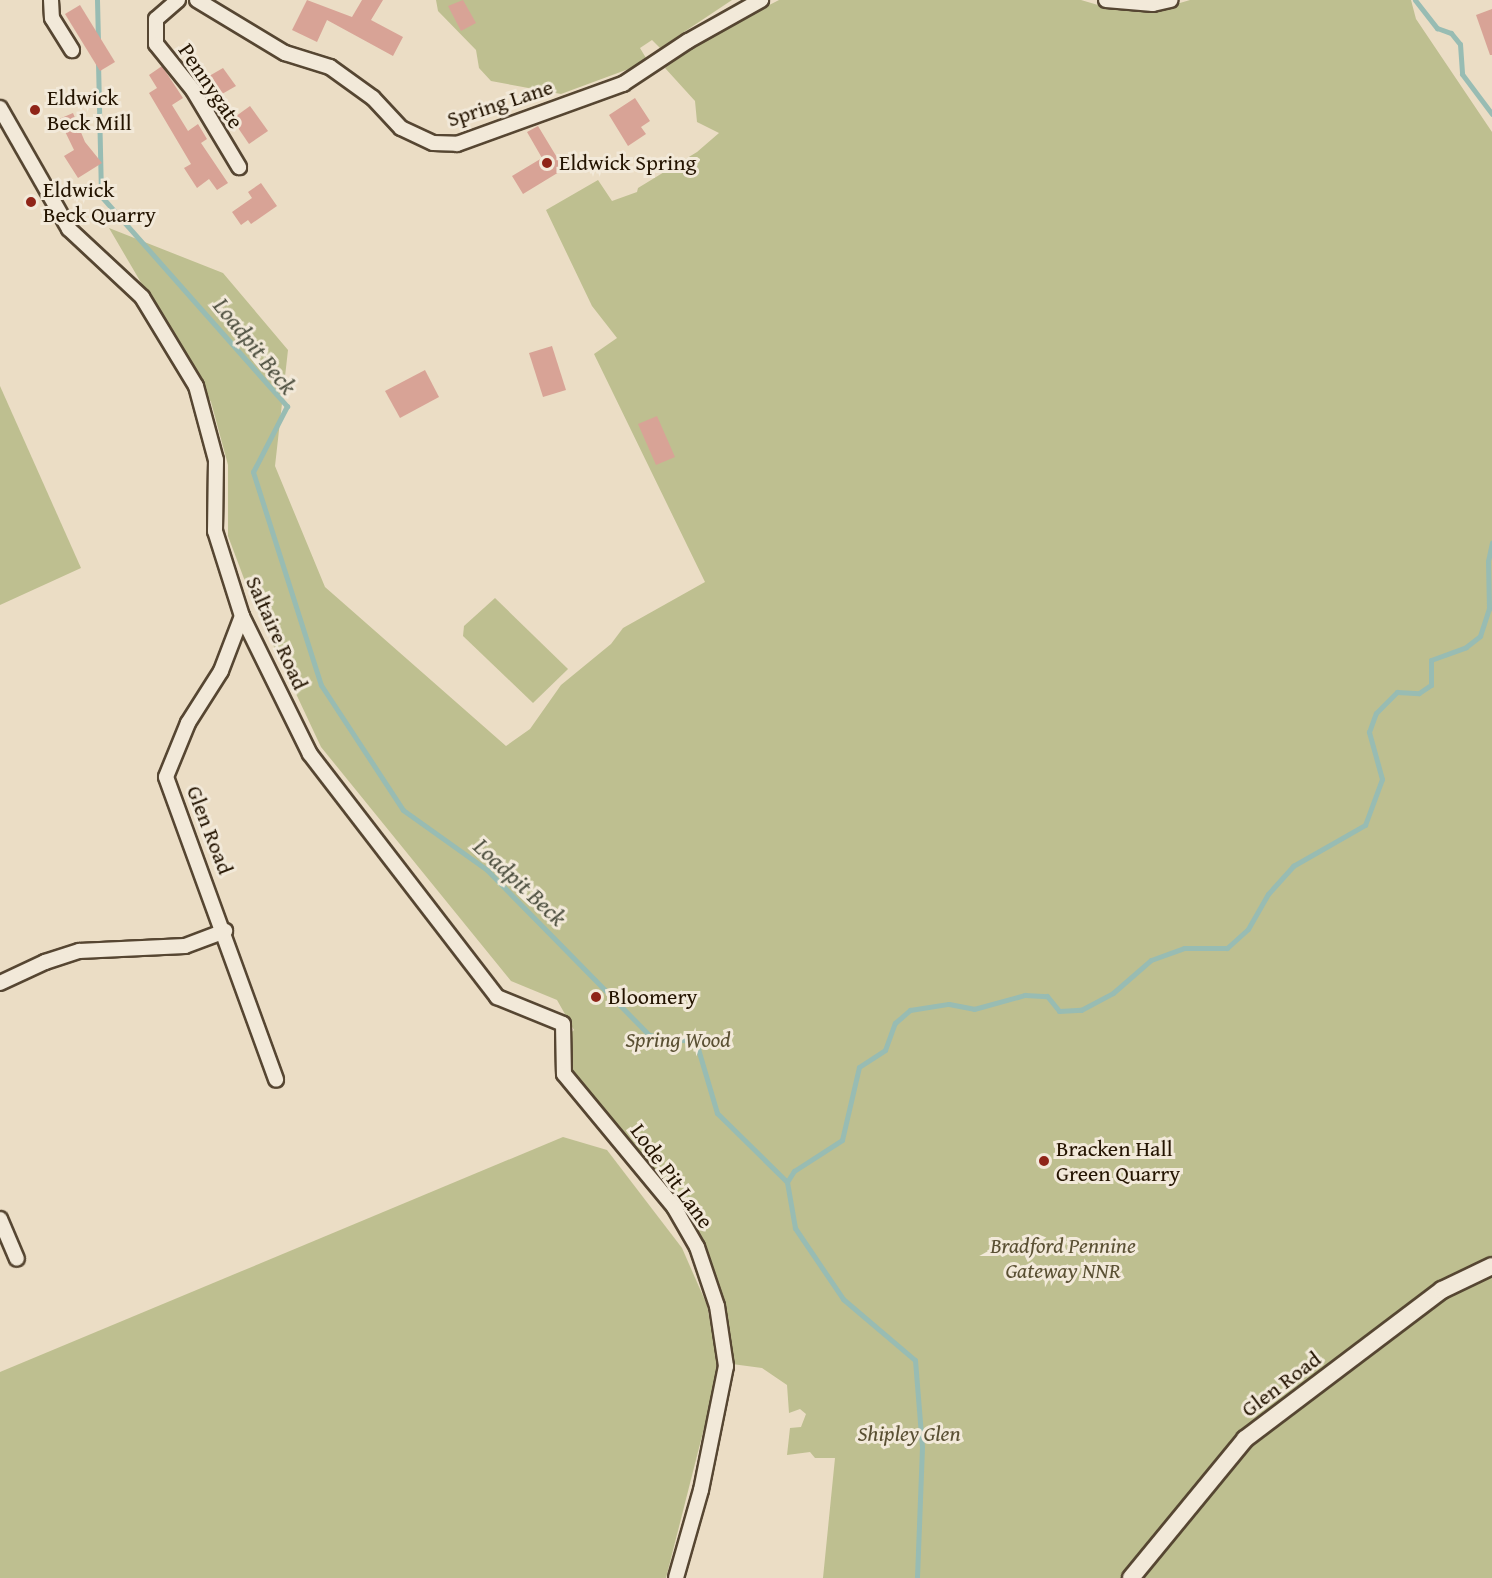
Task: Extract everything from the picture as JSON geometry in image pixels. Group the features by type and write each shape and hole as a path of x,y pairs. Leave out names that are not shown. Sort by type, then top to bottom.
{"street":[{"path":"51,0 52,18 72,50"},
{"name":"Pennygate","path":"178,0 156,19 156,44 193,90 239,167"},
{"name":"Spring Lane","path":"197,0 285,53 330,67 374,98 401,128 433,142 457,144 623,84 688,41 761,0"},
{"path":"1107,0 1153,4 1171,0"},
{"name":"Saltaire Road","path":"0,108 69,229 142,297 196,386 216,460 215,531 242,616 310,754 497,997 563,1024"},
{"name":"Glen Road","path":"242,616 221,671 188,723 166,777 225,931 276,1080"},
{"path":"0,983 45,962 79,951 185,946 225,931"},
{"name":"Lode Pit Lane","path":"563,1024 564,1074 674,1207 698,1247 717,1306 726,1366 701,1490 676,1578"},
{"path":"0,1219 17,1259"},
{"name":"Glen Road","path":"1131,1578 1245,1439 1442,1290 1492,1266"}],"green space":[{"path":"436,0 732,0 660,48 652,40 640,48 646,58 634,67 561,94 491,81 479,68 476,50 438,11"},
{"path":"779,0 1081,0 1115,10 1153,11 1190,0 1411,0 1416,19 1492,132 1492,1578 823,1578 835,1458 815,1458 810,1452 787,1455 790,1428 801,1427 806,1414 800,1409 789,1413 787,1385 762,1368 732,1364 707,1264 573,1079 563,1055 566,1037 574,1030 557,1000 511,981 321,747 252,600 228,536 228,465 211,402 109,228 223,273 288,350 275,466 325,587 506,746 530,729 561,685 611,644 623,628 705,582 594,354 617,338 592,306 546,210 598,180 612,201 637,192 638,188 697,152 719,133 697,122 695,101 665,68 712,34"},
{"path":"0,386 81,568 0,605"},
{"path":"495,598 568,669 533,703 463,636 464,626"},
{"path":"563,1137 607,1150 682,1248 707,1305 719,1369 666,1578 0,1578 0,1372"}],"building":[{"path":"307,0 352,17 362,0 383,0 371,20 403,37 393,56 327,20 317,42 292,30"},
{"path":"463,0 476,23 461,31 448,6"},
{"path":"80,5 115,62 100,71 65,14"},
{"path":"1492,9 1492,55 1490,55 1476,15"},
{"path":"162,66 183,98 172,105 188,131 198,124 207,139 201,143 228,183 217,190 209,179 197,188 184,168 191,164 149,93 157,88 149,75"},
{"path":"223,68 236,86 215,98 204,79"},
{"path":"635,98 650,121 641,127 646,134 628,146 609,115"},
{"path":"250,106 268,131 249,144 232,119"},
{"path":"73,113 85,142 102,163 78,178 64,156 74,150 59,119"},
{"name":"Eldwick Spring","path":"538,126 564,169 523,194 512,176 542,158 527,132"},
{"path":"261,183 277,206 251,224 248,220 241,225 232,212 252,198 248,192"},
{"path":"552,346 566,390 543,397 529,353"},
{"path":"425,370 439,397 400,418 385,391"},
{"path":"657,416 675,457 656,465 638,424"}],"waterway":[{"path":"97,0 98,40"},
{"path":"1415,0 1437,28 1451,33 1460,44 1462,74 1492,114"},
{"name":"Loadpit Beck","path":"98,62 101,196 287,406 253,472 321,685 403,810 487,870 649,1035 696,1042 717,1113 787,1182 795,1228 843,1299 915,1360 922,1447 917,1578"},
{"path":"787,1182 794,1171 842,1140 859,1067 885,1050 895,1023 910,1010 949,1004 974,1009 1025,995 1047,996 1059,1011 1081,1010 1113,993 1151,960 1184,948 1227,948 1248,929 1268,894 1293,866 1365,825 1382,779 1369,732 1376,713 1397,692 1419,693 1431,685 1431,660 1466,647 1480,636 1489,609 1488,561 1492,542"}],"place":[{"name":"Eldwick Beck Mill","path":"35,110"},
{"name":"Eldwick Spring","path":"547,163"},
{"name":"Eldwick Beck Quarry","path":"31,202"},
{"name":"Bloomery","path":"596,997"},
{"name":"Bracken Hall Green Quarry","path":"1044,1161"}],"park label":[{"name":"Spring Wood","path":"678,1040"},
{"name":"Bradford Pennine Gateway NNR","path":"1063,1258"},
{"name":"Shipley Glen","path":"909,1434"}]}
